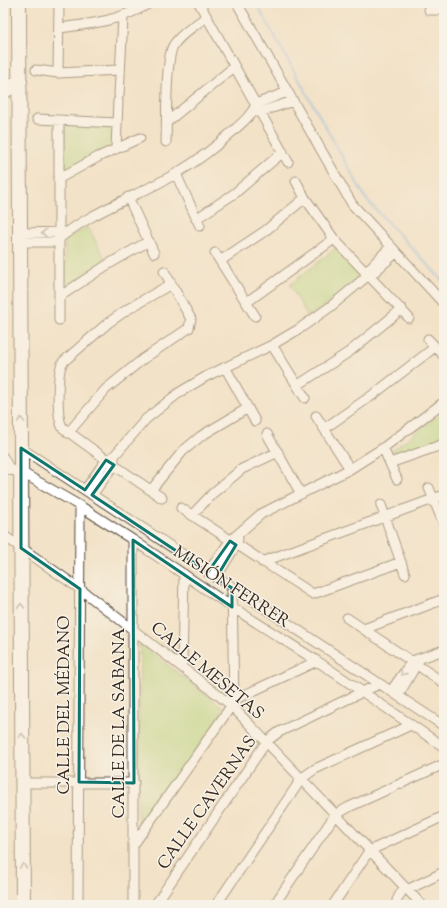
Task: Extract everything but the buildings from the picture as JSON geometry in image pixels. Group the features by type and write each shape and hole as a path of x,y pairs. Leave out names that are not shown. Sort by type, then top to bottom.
{"main road":[{"path":"19,3 22,448 11,471 21,548 23,905"},
{"path":"3,92 20,81"}],"street":[{"path":"58,73 59,3"},
{"path":"59,28 101,23 123,17 150,3"},
{"path":"198,3 256,109 288,162"},
{"path":"237,3 352,204 444,304"},
{"path":"429,10 444,10"},
{"path":"116,149 123,17"},
{"path":"166,142 169,64 173,46 177,40 206,17"},
{"path":"167,122 234,67"},
{"path":"36,70 58,73 120,70"},
{"path":"21,238 53,243 62,234 128,197 176,174 221,142 256,109 287,92"},
{"path":"256,109 293,101"},
{"path":"37,119 117,123"},
{"path":"59,120 58,179 62,234 59,320"},
{"path":"58,179 140,138"},
{"path":"176,174 198,223 283,152"},
{"path":"296,181 334,239 409,318"},
{"path":"128,197 154,253"},
{"path":"255,316 218,257 265,231 306,198"},
{"path":"247,302 334,239"},
{"path":"59,297 113,261 149,241"},
{"path":"88,492 111,461 146,419 180,392 225,367 272,345 330,307 393,250"},
{"path":"68,433 106,389 143,359 190,328 191,319 164,271"},
{"path":"162,498 111,461 68,433 60,424 58,419 60,366 108,323 128,308 171,284"},
{"path":"298,385 349,352 402,309"},
{"path":"428,339 444,356"},
{"path":"272,345 305,398"},
{"path":"325,428 374,394 435,347"},
{"path":"225,367 255,421"},
{"path":"208,572 239,534 261,514 350,469 383,448 444,402"},
{"path":"151,490 183,451 201,436 248,408"},
{"path":"316,416 350,469"},
{"path":"267,434 302,494"},
{"path":"390,463 444,444"},
{"path":"22,448 216,578 444,726"},
{"path":"383,448 397,479"},
{"path":"192,516 213,493 237,473 278,452"},
{"path":"3,457 11,471"},
{"name":"MISIÓN FERRER","path":"11,471 80,506 134,540 232,607 317,661 444,748"},
{"path":"429,488 444,525"},
{"path":"262,562 444,495"},
{"path":"381,505 405,574"},
{"name":"CALLE DEL MÉDANO","path":"78,905 80,506"},
{"path":"181,508 312,594 401,562"},
{"name":"CALLE MESETAS","path":"3,535 80,588 233,704 335,815 422,905"},
{"name":"CALLE DE LA SABANA","path":"133,905 134,540"},
{"path":"216,578 233,543"},
{"path":"182,666 184,574"},
{"path":"232,588 233,704"},
{"path":"364,629 444,599"},
{"path":"347,618 416,661 444,683"},
{"path":"394,694 416,661 444,650"},
{"path":"134,844 238,698 317,661"},
{"name":"CALLE CAVERNAS","path":"155,905 267,741 279,732 379,684"},
{"path":"216,905 302,778 315,769 411,725"},
{"path":"274,905 335,815 349,806 444,764"},
{"path":"22,783 134,783"},
{"path":"333,905 369,851 444,816"},
{"path":"396,903 405,889 444,872"}],"highlighted area":[{"path":"21,448 85,490 106,460 114,465 92,495 208,572 230,541 236,545 216,578 232,588 232,607 133,540 134,783 79,782 80,589 21,548"}],"green space":[{"path":"65,125 115,126 115,145 65,171"},
{"path":"88,227 107,262 68,285 65,280 65,240"},
{"path":"336,248 363,274 335,299 308,317 290,285"},
{"path":"444,411 444,439 395,455 393,450"},
{"path":"140,644 225,709 138,835"}],"waterway":[{"path":"256,3 366,199 444,282"}]}
